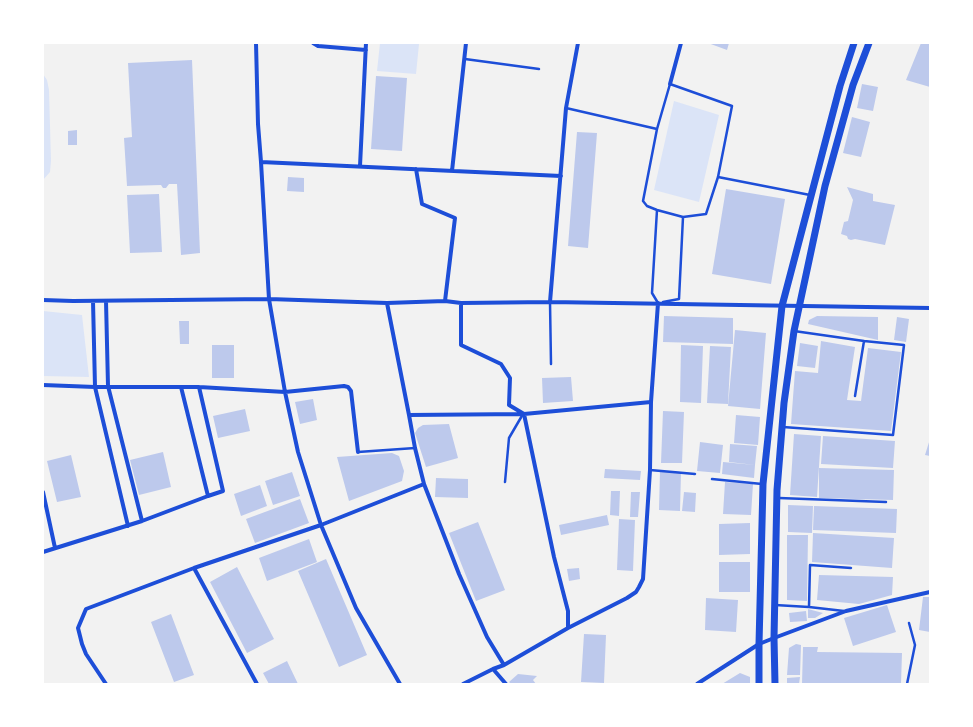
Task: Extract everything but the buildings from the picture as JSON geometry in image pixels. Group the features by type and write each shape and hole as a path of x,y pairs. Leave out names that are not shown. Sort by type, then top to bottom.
{"main road":[{"path":"759,684 763,484 782,306 810,195 840,86 854,43"},
{"path":"775,684 774,638 777,498 784,403 794,331 798,306 828,174 853,85 869,43"}],"street":[{"path":"256,43 258,124 262,162 269,299 285,392 298,452 321,525 356,608 400,684"},
{"path":"313,43 318,46 366,50"},
{"path":"360,166 366,43"},
{"path":"452,171 466,43"},
{"path":"550,302 566,108 578,43"},
{"path":"670,84 681,43"},
{"path":"262,162 561,176"},
{"path":"416,169 422,204 455,218 446,300"},
{"path":"43,300 106,301 269,299 387,303 446,300 461,302 782,306 817,305 930,308"},
{"path":"93,301 95,387 128,526"},
{"path":"106,301 108,386 142,521"},
{"path":"461,302 461,345 501,364 510,378 509,405 524,414 554,557 568,611 568,628"},
{"path":"387,303 415,448 424,484 462,581 487,637 504,665"},
{"path":"463,684 504,665 568,628 636,592 642,579 650,470 651,402 658,304"},
{"path":"43,385 95,387 199,387 285,392 344,386 348,387 351,391 358,452"},
{"path":"181,387 208,496"},
{"path":"43,552 128,526 223,491 199,387"},
{"path":"409,415 524,414 651,402"},
{"path":"106,684 86,654 82,644 78,628 86,609 194,568 321,525 424,484"},
{"path":"43,492 55,548"},
{"path":"194,568 257,684"},
{"path":"697,684 759,644 774,638 846,611 930,592"},
{"path":"493,669 506,684"}],"lane":[{"path":"465,59 539,69"},
{"path":"670,84 732,106 718,177 706,214 683,217 657,210 647,206 643,201 657,129 670,84"},
{"path":"566,108 657,129"},
{"path":"718,177 810,195"},
{"path":"657,210 652,293 658,304 679,299 683,217"},
{"path":"550,302 551,364"},
{"path":"782,427 893,435 904,345 794,331"},
{"path":"855,396 864,341"},
{"path":"505,482 509,438 524,414"},
{"path":"358,452 415,448"},
{"path":"650,470 695,474"},
{"path":"712,479 763,484"},
{"path":"777,498 886,502"},
{"path":"809,607 810,565 851,568"},
{"path":"775,605 846,611"},
{"path":"907,684 915,645 908,624"}],"shaded area":[{"path":"380,43 419,44 416,74 377,71"},
{"path":"43,74 47,80 49,90 51,161 50,172 43,180"},
{"path":"674,101 719,115 699,202 654,190"},
{"path":"43,311 82,315 89,377 43,376"}]}
